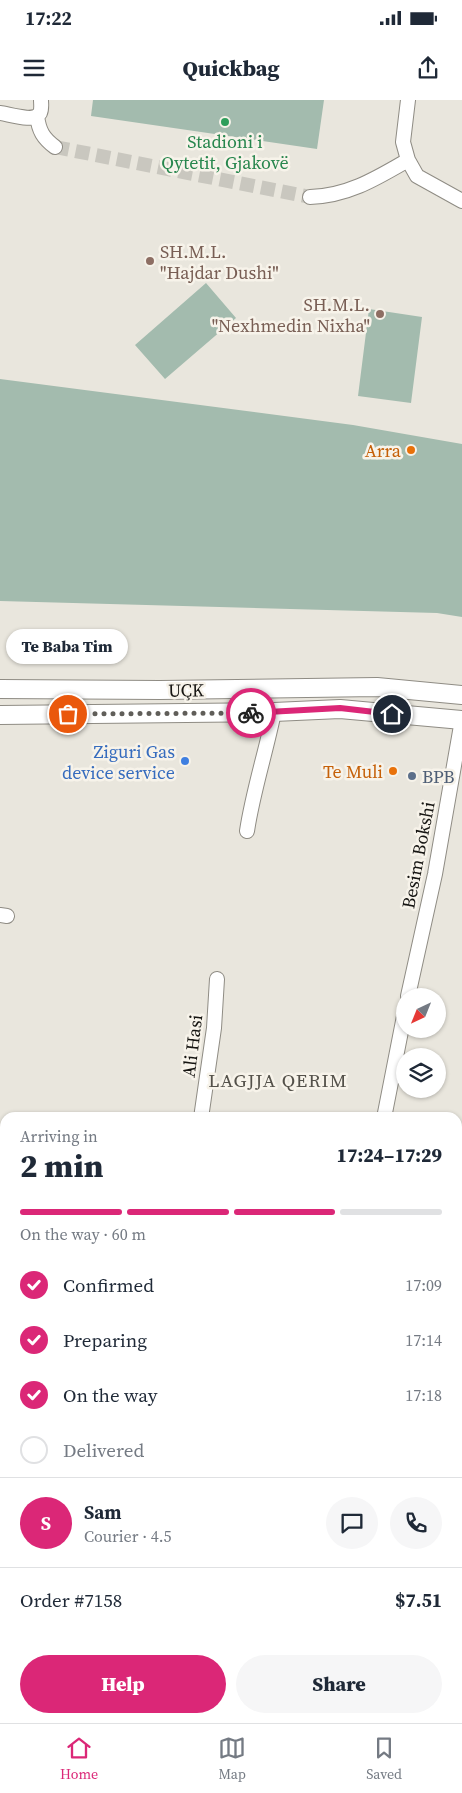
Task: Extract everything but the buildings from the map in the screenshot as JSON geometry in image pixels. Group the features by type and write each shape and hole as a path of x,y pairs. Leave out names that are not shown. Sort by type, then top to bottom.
{"street":[{"path":"41,100 40,112 37,116 39,128 46,141 55,147"},
{"path":"408,100 403,142 408,160 417,176 462,201"},
{"path":"0,113 28,118 37,116"},
{"path":"310,197 328,197 362,186 408,160"},
{"name":"UÇK","path":"0,689 160,690 377,687 462,695"},
{"name":"UÇK","path":"0,715 274,712 340,708 462,720"},
{"path":"247,831 251,805 274,712"},
{"name":"Besim Bokshi","path":"410,988 435,874 462,720"},
{"name":"Ali Hasi","path":"202,1112 214,1028 217,979"},
{"path":"385,1112 400,1038"}],"green space":[{"name":"Stadioni i Qytetit, Gjakovë","path":"93,100 324,100 317,149 91,116"},
{"path":"206,283 236,318 165,379 135,345"},
{"path":"369,309 422,317 411,403 358,396"},
{"path":"0,379 353,425 462,444 462,617 437,613 0,601"}],"tunnel":[{"path":"55,147 310,197"}],"way so far":[{"path":"68,714 251,713"}],"place":[{"name":"Stadioni i Qytetit, Gjakovë","path":"225,122"},
{"name":"SH.M.L. \"Hajdar Dushi\"","path":"150,261"},
{"name":"SH.M.L. \"Nexhmedin Nixha\"","path":"380,314"},
{"name":"Arra","path":"411,450"},
{"name":"Te Baba Tim","path":"68,714"},
{"name":"Ziguri Gas device service","path":"185,761"},
{"name":"Te Muli","path":"393,771"},
{"name":"BPB","path":"412,776"}],"district":[{"name":"LAGJJA QERIM","path":"278,1080"}],"route":[{"path":"251,713 340,708 392,714"}]}
